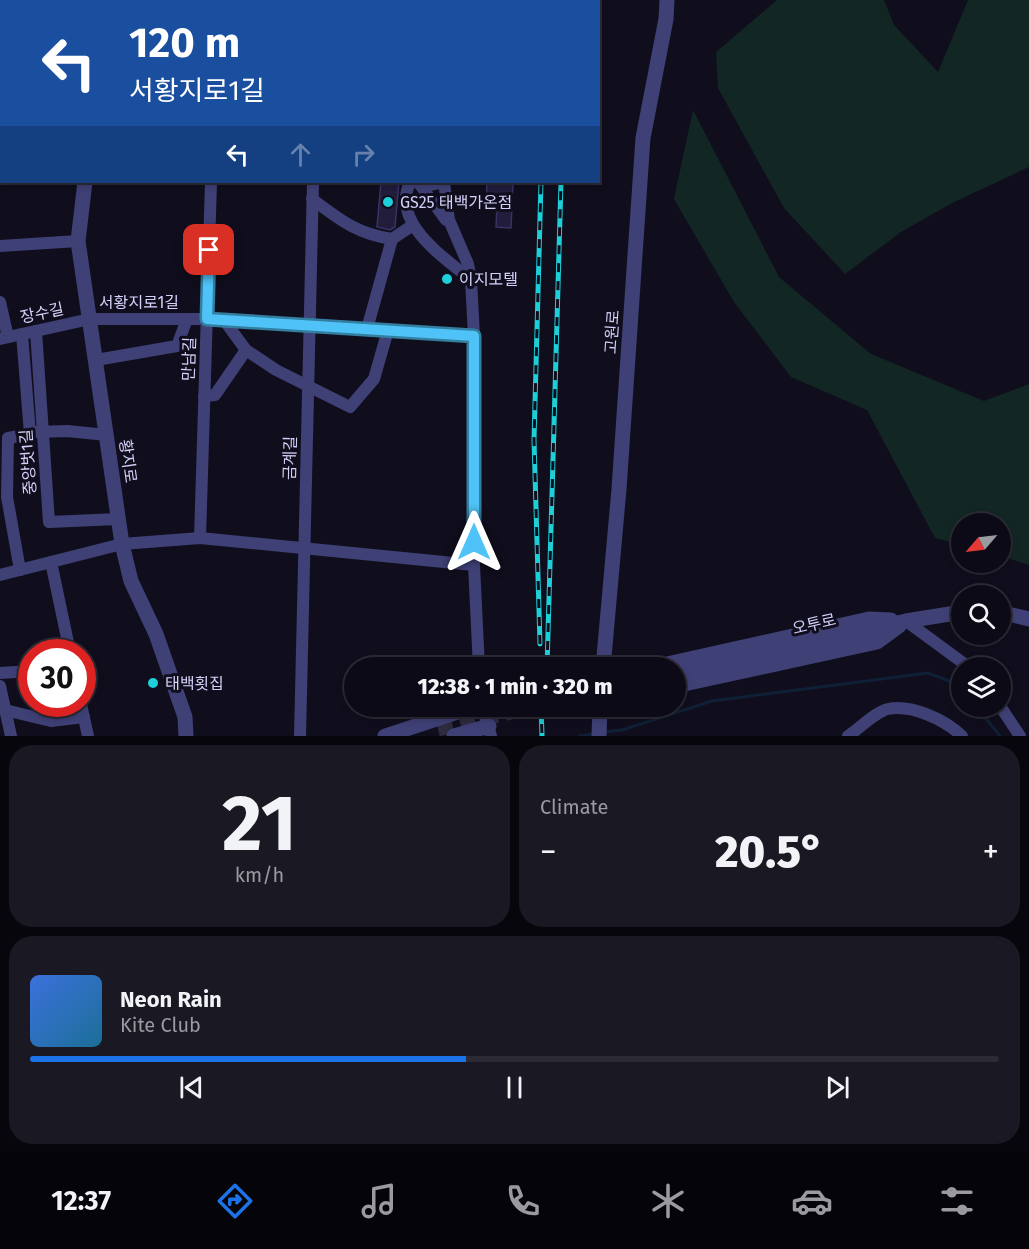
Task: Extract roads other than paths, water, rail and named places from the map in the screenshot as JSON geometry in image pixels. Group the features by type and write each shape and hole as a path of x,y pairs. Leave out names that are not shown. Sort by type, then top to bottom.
{"street":[{"name":"고원로","path":"604,657 622,441 643,138 667,0"},
{"name":"황지로","path":"85,183 78,242 122,544 130,581 156,634 185,717 186,736"},
{"name":"만남길","path":"200,538 211,183"},
{"name":"금계길","path":"300,736 313,183"},
{"path":"410,183 407,189 407,210 412,225 423,239 471,280"},
{"path":"420,183 454,234 468,264 471,280 474,336 474,565 478,657"},
{"path":"444,183 447,208 454,234"},
{"path":"312,199 351,228 371,236 392,239"},
{"path":"367,329 392,239 412,225"},
{"path":"0,246 78,242"},
{"path":"0,302 4,338"},
{"name":"서황지로1길","path":"90,319 207,319 474,336"},
{"name":"장수길","path":"4,338 90,319"},
{"path":"96,360 177,346 187,319"},
{"path":"224,320 246,350 276,370 308,384 350,408 374,379 388,330"},
{"name":"중앙벗1길","path":"36,331 36,432 49,522 118,519"},
{"path":"22,334 36,432"},
{"path":"204,396 215,395 246,350"},
{"path":"20,570 7,496 8,438 36,432 107,435"},
{"path":"0,575 122,544 200,538 474,565"},
{"path":"51,562 67,639"},
{"name":"오투로","path":"686,672 906,621 951,614"},
{"path":"1011,615 1029,619"},
{"path":"686,660 869,618 906,621 955,657"},
{"path":"686,684 877,642 906,621"},
{"path":"0,673 18,672"},
{"path":"0,686 11,736"},
{"path":"848,736 887,709 914,710 951,726 962,736"},
{"path":"5,710 18,713"},
{"path":"37,717 51,720 84,717 88,736"},
{"path":"385,736 443,717"},
{"path":"599,736 600,717"},
{"path":"1007,717 1020,736"},
{"path":"415,736 438,729"},
{"path":"454,736 490,731"}],"waterway":[{"path":"605,732 622,730 712,701 928,673 951,682"},
{"path":"985,717 1000,736"},
{"path":"579,736 593,734"}],"tunnel":[{"path":"438,729 490,717"}],"railway":[{"path":"540,644 534,440 541,183"},
{"path":"547,657 561,183"},
{"path":"541,717 542,736"}],"place":[{"name":"GS25 태백가온점","path":"388,202"},
{"name":"이지모텔","path":"447,279"},
{"name":"태백횟집","path":"153,683"}]}
